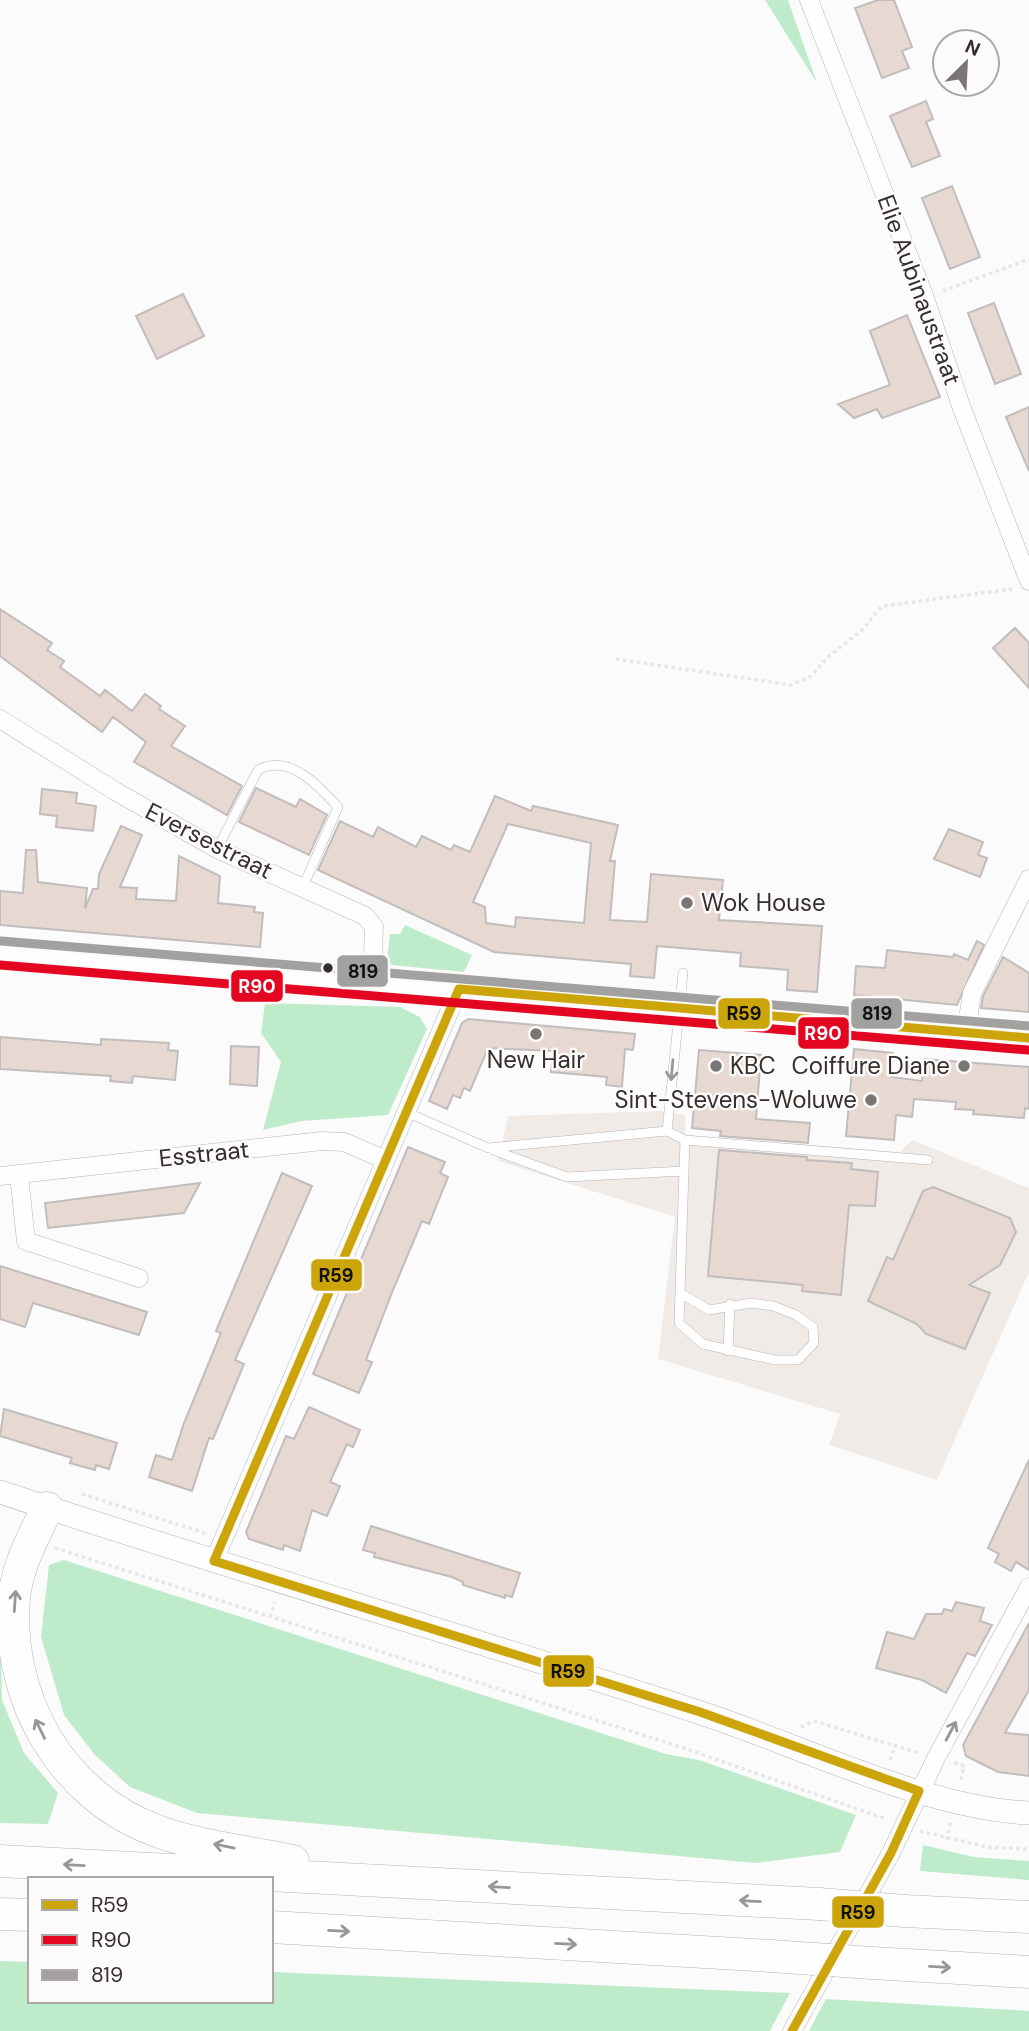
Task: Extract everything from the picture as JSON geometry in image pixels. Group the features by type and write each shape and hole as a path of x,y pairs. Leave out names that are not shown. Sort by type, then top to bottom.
{"highway":[{"path":"47,1508 20,1568 15,1597 18,1669 42,1735 80,1784 128,1818 159,1832 387,1881"},
{"path":"0,1861 1029,1917"},
{"path":"0,1914 28,1915"},
{"path":"273,1927 1029,1972"}],"main road":[{"path":"0,953 372,981 1029,1038"}],"street":[{"name":"Elie Aubinaustraat","path":"808,0 920,285 1022,585"},
{"name":"Eversestraat","path":"0,719 115,791 217,849 365,916 374,927 372,981"},
{"path":"966,1032 972,993 1029,879"},
{"path":"214,1560 459,989"},
{"name":"Esstraat","path":"0,1177 322,1141 344,1142 386,1160"},
{"path":"19,1175 26,1241 139,1278"},
{"path":"0,1492 700,1712 919,1791 991,1809 1029,1813"},
{"path":"792,2031 904,1826 919,1791 1029,1587"}],"lane":[{"path":"217,849 258,770 267,765 293,769 315,782 338,807 302,889"},
{"path":"667,1131 682,973"},
{"path":"406,1112 488,1148 567,1177 684,1171"},
{"path":"488,1148 667,1131 685,1140 928,1160"},
{"path":"680,1293 709,1310 730,1304 773,1306 796,1315 813,1327 815,1335 808,1352 798,1360 775,1360 703,1344 679,1323 685,1140"},
{"path":"728,1351 730,1304"}],"path":[{"path":"951,287 1029,259"},
{"path":"616,659 791,685 811,677 829,656 861,631 882,606 1022,585"},
{"path":"49,1546 697,1753 947,1840 987,1847 1029,1849"}],"shaded area":[{"path":"660,1111 685,1115 685,1135 900,1152 912,1140 1029,1188 1029,1272 937,1480 829,1445 840,1414 658,1359 675,1217 498,1161 508,1116"}],"green space":[{"path":"765,0 788,0 817,83"},
{"path":"405,925 472,955 464,972 391,965 387,960 390,934 400,934"},
{"path":"265,1003 400,1007 420,1017 427,1029 388,1115 302,1121 263,1130 281,1062 261,1033"},
{"path":"64,1560 666,1754 699,1760 856,1815 840,1852 756,1863 197,1813 130,1787 95,1755 64,1715 41,1637 49,1565"},
{"path":"0,1623 2,1700 24,1753 58,1793 48,1824 0,1823"},
{"path":"923,1845 974,1857 1029,1861 1029,1880 920,1871"},
{"path":"0,1961 28,1962 28,2003 273,2003 273,1972 790,1993 770,2031 0,2031"},
{"path":"826,1999 1029,2011 1029,2031 809,2031"}],"building":[{"path":"878,0 894,0 912,47 902,51 909,68 882,78 855,8"},
{"path":"926,101 933,119 926,122 940,156 912,167 890,116"},
{"path":"952,186 980,257 950,269 922,198"},
{"path":"183,294 204,336 157,359 136,316"},
{"path":"994,303 1021,374 995,384 968,313"},
{"path":"907,315 940,397 882,418 877,409 854,418 838,404 890,385 870,331"},
{"path":"1029,407 1029,471 1006,417"},
{"path":"0,609 52,643 47,650 64,661 60,667 100,696 105,690 132,711 145,694 161,706 159,709 185,726 171,746 242,786 227,815 134,762 146,742 113,717 102,732 0,656"},
{"path":"1015,628 1029,643 1029,688 993,648"},
{"path":"256,788 296,807 300,799 327,815 309,855 239,822"},
{"path":"42,789 77,793 76,803 96,806 93,831 56,827 57,816 40,814"},
{"path":"495,796 531,811 533,806 618,825 610,861 615,861 610,920 647,922 651,874 723,880 719,920 822,926 817,992 787,990 788,970 740,966 741,953 657,946 654,978 630,976 631,964 494,952 318,870 340,821 373,837 378,827 416,847 422,836 451,850 454,845 470,852","holes":["508,824 591,843 584,923 516,917 515,927 486,923 485,907 473,902"]},
{"path":"121,826 142,835 120,887 137,888 136,899 176,901 179,856 220,876 218,903 255,907 254,912 263,913 260,947 0,925 0,891 23,893 26,850 36,850 38,882 87,888 85,908 93,889 98,889 99,874"},
{"path":"949,829 983,842 978,855 987,858 980,877 934,859"},
{"path":"977,941 984,945 957,1005 854,995 856,966 885,968 887,950 953,957 954,954 968,960"},
{"path":"1003,957 1029,973 1029,1012 981,1008 983,996"},
{"path":"468,1019 635,1034 633,1050 625,1049 622,1087 606,1085 607,1077 551,1072 553,1051 488,1048 470,1091 464,1088 460,1098 453,1095 447,1109 429,1101 462,1023"},
{"path":"0,1037 101,1045 101,1039 169,1043 168,1050 178,1051 175,1080 133,1076 132,1083 110,1081 111,1076 0,1069"},
{"path":"231,1046 259,1047 257,1086 230,1084"},
{"path":"854,1049 893,1053 891,1077 922,1081 924,1059 1029,1067 1029,1109 1025,1108 1024,1118 973,1114 974,1110 955,1109 956,1102 914,1099 912,1117 896,1115 894,1140 846,1136"},
{"path":"699,1050 761,1055 756,1119 810,1123 808,1143 720,1136 721,1131 692,1128"},
{"path":"408,1147 445,1162 440,1173 448,1177 429,1224 422,1221 393,1290 366,1360 372,1362 359,1393 313,1374"},
{"path":"719,1150 852,1163 851,1169 878,1172 875,1206 849,1205 841,1295 802,1291 803,1285 708,1276"},
{"path":"282,1173 312,1186 235,1360 244,1364 213,1439 209,1438 192,1491 149,1477 156,1455 172,1460 184,1423 221,1333 216,1331"},
{"path":"200,1183 184,1213 48,1228 45,1203"},
{"path":"933,1187 1010,1218 1016,1232 1000,1265 969,1285 990,1293 965,1349 926,1334 917,1324 868,1301 887,1257 893,1260 923,1191"},
{"path":"0,1266 147,1312 139,1335 33,1303 25,1327 0,1319"},
{"path":"309,1407 360,1430 353,1447 347,1444 330,1482 340,1486 327,1516 312,1510 300,1551 284,1545 283,1550 249,1539 246,1532 286,1436 294,1439"},
{"path":"4,1409 117,1443 109,1469 96,1465 95,1470 70,1463 72,1458 0,1436"},
{"path":"1029,1460 1029,1570 1016,1562 1011,1571 995,1562 999,1554 988,1548"},
{"path":"371,1526 520,1573 512,1597 505,1595 505,1598 463,1585 463,1582 452,1577 374,1557 375,1553 363,1550"},
{"path":"956,1602 984,1608 980,1621 992,1625 975,1656 967,1653 946,1693 922,1680 876,1668 887,1632 914,1639 926,1614 942,1614 944,1609 952,1611"},
{"path":"1029,1623 1029,1690 1005,1733 1029,1735 1029,1776 998,1772 966,1756 963,1745"}],"transit line":[{"name":"819","path":"1,941 1029,1026"},
{"name":"R90","path":"0,965 1028,1050"},
{"name":"R59","path":"459,989 1029,1038"},
{"name":"R59","path":"214,1561 459,989"},
{"name":"R59","path":"214,1561 700,1712 919,1791"},
{"name":"R59","path":"792,2031 891,1853 919,1791"}],"place":[{"name":"Wok House","path":"687,903"},
{"name":"New Hair","path":"536,1034"},
{"name":"KBC","path":"716,1066"},
{"name":"Coiffure Diane","path":"964,1066"},
{"name":"Sint-Stevens-Woluwe","path":"871,1100"}]}
